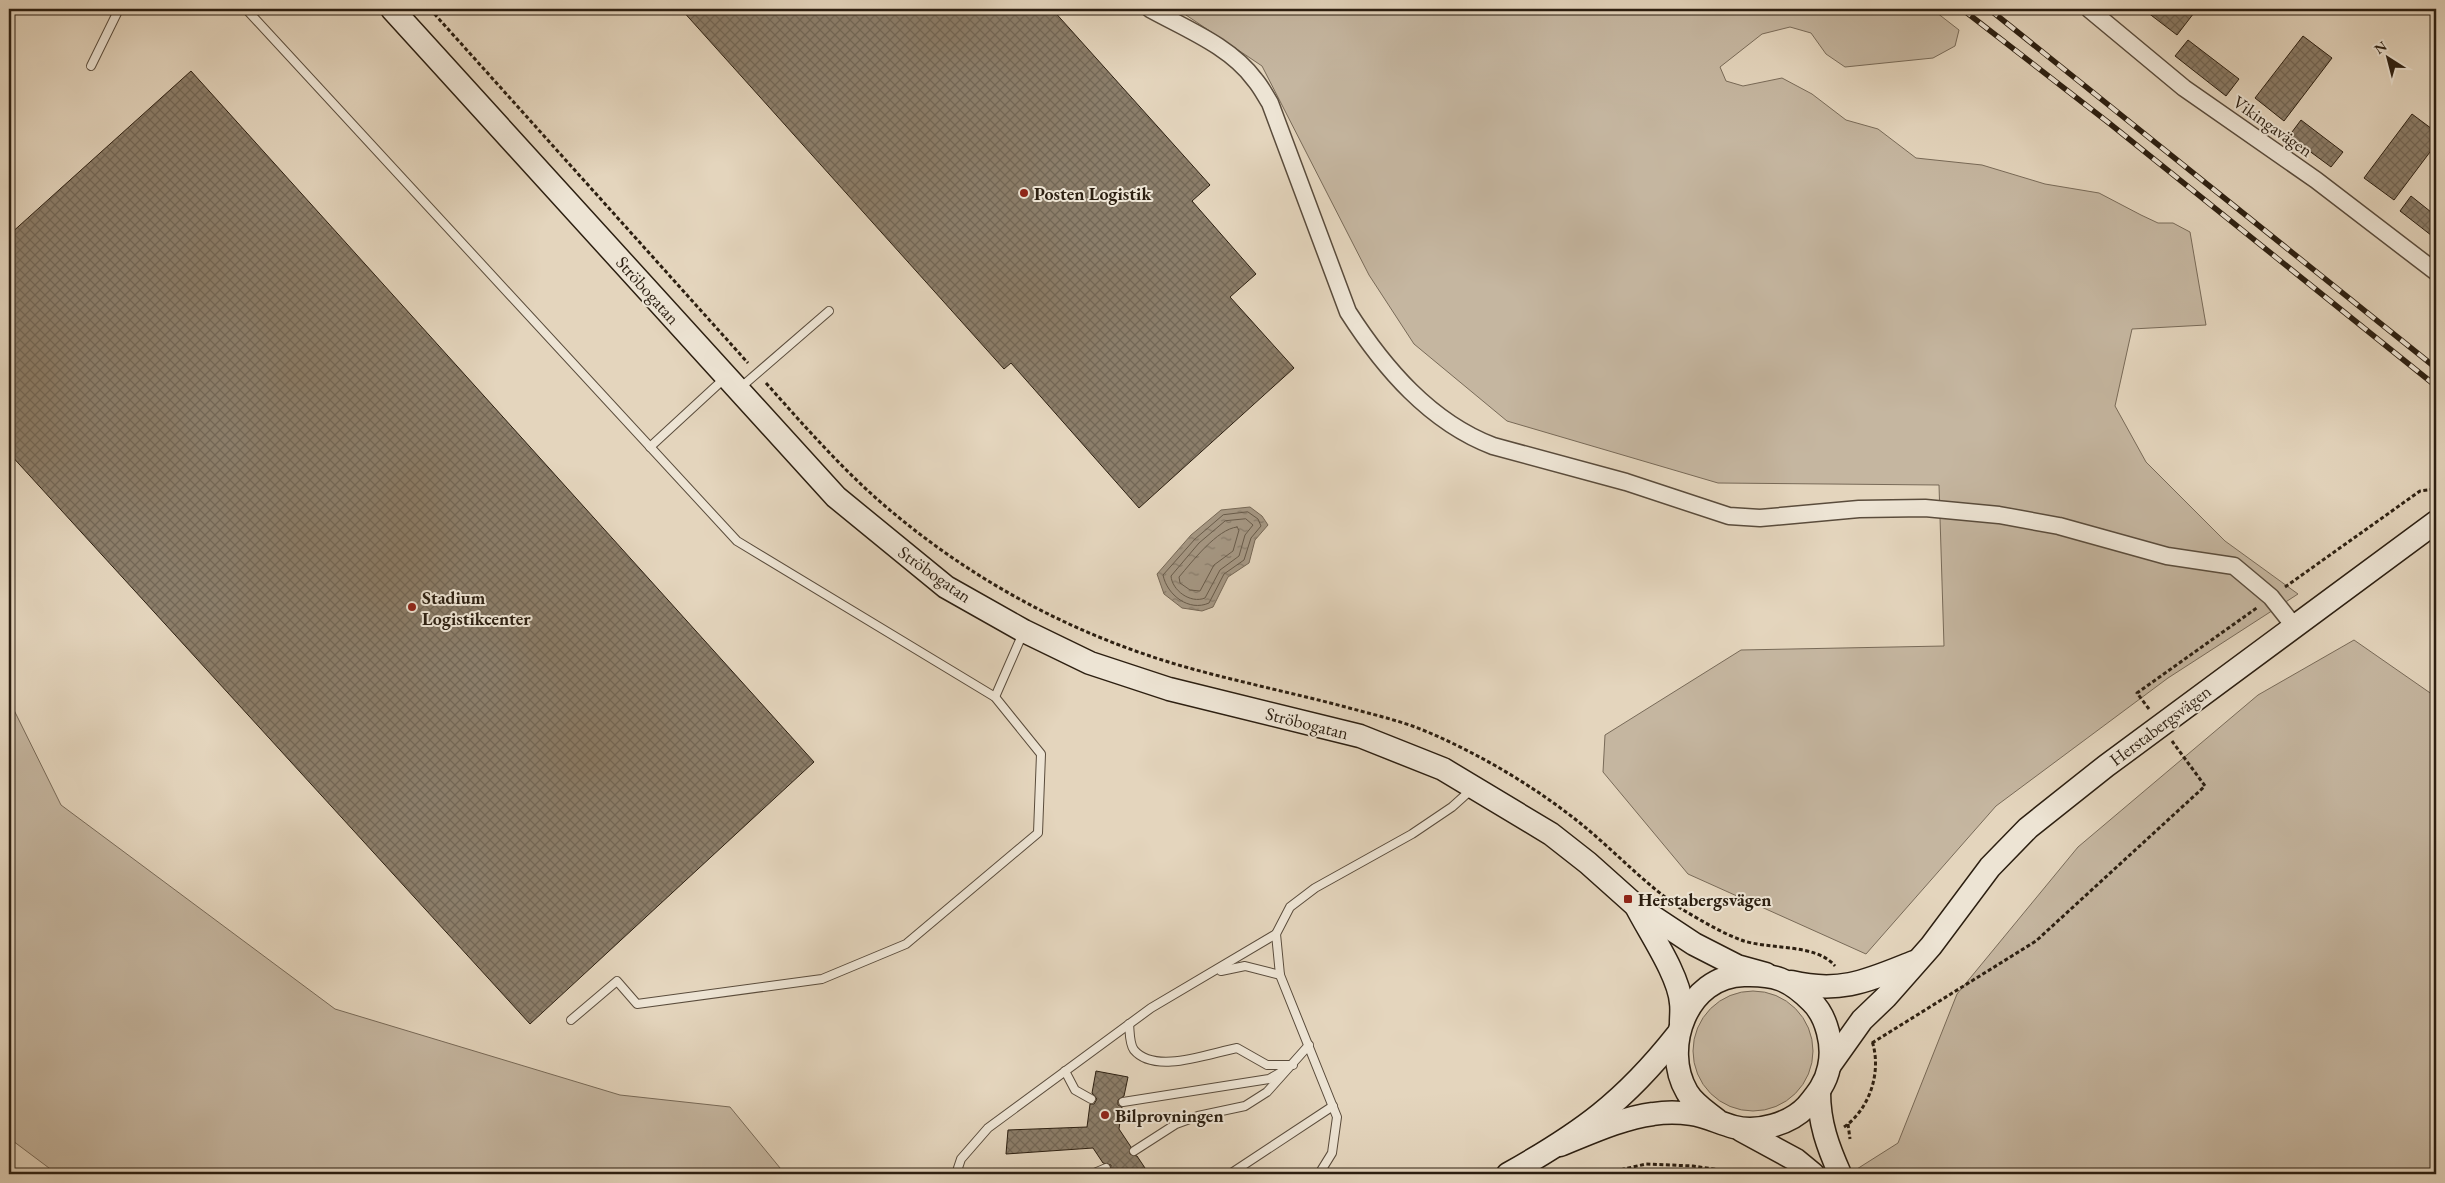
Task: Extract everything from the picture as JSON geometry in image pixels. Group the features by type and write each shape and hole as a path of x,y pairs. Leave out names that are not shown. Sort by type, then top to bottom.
{"street":[{"name":"Ströbogatan","path":"392,9 836,497 946,586 1024,631 1090,663 1169,689 1360,736 1443,769 1551,834 1588,863 1635,905 1720,958 1737,966 1766,974"},
{"path":"1150,9 1214,44 1236,60 1255,79 1270,102 1348,312 1366,340 1422,403 1452,426 1473,438 1493,446 1626,482 1729,516 1760,518 1851,509 1915,508 1999,515 2059,526 2167,556 2234,566 2271,598 2294,626"},
{"name":"Vikingavägen","path":"2089,9 2184,88 2316,180 2436,272"},
{"name":"Herstabergsvägen","path":"1830,1065 1862,1020 1886,997 1946,927 1990,868 2028,828 2106,766 2436,522"},
{"name":"Ströbogatan","path":"1635,905 1666,962 1677,987 1681,1002 1679,1029"},
{"name":"Herstabergsvägen","path":"1787,981 1811,987 1833,988 1866,981 1915,962"},
{"path":"1508,1174 1560,1145 1608,1110 1657,1060 1679,1029 1697,998 1723,980 1740,975 1766,974 1787,981 1813,1003 1822,1016 1830,1042 1830,1065 1819,1092 1801,1112 1787,1121 1755,1129 1726,1124 1690,1114 1668,1112 1651,1114 1601,1129 1560,1145"},
{"path":"1679,1029 1676,1065 1687,1092 1698,1106 1726,1124 1796,1160 1813,1174"},
{"path":"1819,1092 1819,1112 1826,1140 1840,1174"}],"lane":[{"path":"91,66 119,9"},
{"path":"246,9 737,541 995,697 1041,754 1038,833 906,944 822,979 637,1004 617,981 572,1020"},
{"path":"650,447 732,383 758,374 829,311"},
{"path":"995,697 1024,631"},
{"path":"956,1174 961,1159 988,1128 1151,1008 1276,934 1290,908 1314,888 1412,834 1452,806 1474,787"},
{"path":"1276,934 1280,975 1336,1117 1332,1153 1319,1174"},
{"path":"1214,972 1245,966 1280,975"},
{"path":"1129,1024 1130,1041 1134,1050 1148,1061 1167,1063 1237,1048 1268,1065 1293,1065"},
{"path":"1134,1151 1176,1124 1198,1116 1245,1106 1267,1092 1309,1045"},
{"path":"1123,1102 1269,1080 1293,1065"},
{"path":"1065,1071 1075,1090 1091,1099"},
{"path":"1230,1174 1333,1106"},
{"path":"1092,1174 1106,1168"}],"path":[{"path":"430,9 834,458 896,515 945,554 1015,598 1087,632 1156,658 1378,716 1433,734 1512,776 1557,806 1685,910 1741,940 1770,947 1813,952 1832,962 1848,985"},
{"path":"2282,589 2420,491 2436,490"},
{"path":"2154,716 2137,694 2266,601"},
{"path":"1872,1043 2036,941 2205,786 2171,740"},
{"path":"1826,1140 1859,1113 1872,1087 1876,1063 1872,1043 1862,1020"},
{"path":"1766,1174 1781,1170 1796,1160"},
{"path":"1602,1174 1646,1164 1694,1166 1747,1174"}],"shaded area":[{"path":"1177,9 1932,9 1959,30 1955,46 1933,58 1845,67 1826,54 1811,33 1790,27 1762,34 1720,67 1726,81 1743,86 1782,78 1812,94 1846,120 1878,129 1916,158 1982,165 2045,184 2099,193 2158,223 2173,223 2190,232 2206,325 2132,329 2115,406 2146,462 2225,541 2298,594 2168,678 1996,806 1866,954 1688,874 1603,772 1605,735 1741,650 1944,646 1939,485 1718,483 1507,421 1414,344 1369,275 1262,66"},
{"path":"2354,640 2436,697 2436,1174 1849,1174 1898,1143 1957,994 2078,847 2258,695"},
{"path":"9,700 61,805 335,1009 620,1095 730,1107 785,1174 57,1174 9,1138"},
{"path":"1753,991 1776,995 1796,1008 1809,1028 1813,1051 1809,1074 1796,1094 1776,1107 1753,1111 1730,1107 1710,1094 1697,1074 1693,1051 1697,1028 1710,1008 1730,995"}],"water":[{"path":"1250,507 1262,516 1268,525 1255,540 1249,563 1228,577 1213,607 1202,611 1182,608 1164,594 1157,574 1191,535 1221,510"}],"building":[{"name":"Posten Logistik","path":"681,9 1052,9 1210,185 1192,201 1256,274 1230,297 1294,368 1139,508 1011,363 1004,369"},
{"path":"2143,9 2197,9 2177,35"},
{"path":"2303,36 2332,58 2284,121 2255,98"},
{"path":"2188,40 2239,79 2226,96 2175,56"},
{"name":"Stadium Logistikcenter","path":"191,71 814,762 530,1024 9,453 9,235"},
{"path":"2412,114 2436,132 2436,144 2394,200 2364,178"},
{"path":"2301,120 2343,152 2331,167 2289,136"},
{"path":"2411,196 2436,216 2436,239 2400,211"},
{"name":"Bilprovningen","path":"1096,1071 1128,1077 1124,1096 1118,1100 1118,1105 1122,1107 1119,1129 1131,1147 1130,1154 1137,1156 1149,1174 1110,1174 1111,1165 1103,1163 1093,1148 1006,1154 1008,1130 1087,1127 1090,1104 1094,1104 1097,1099 1092,1093"}],"railway":[{"path":"1962,9 2109,123 2436,386"},
{"path":"1989,9 2436,368"}],"place":[{"name":"Posten Logistik","path":"1024,193"},
{"name":"Stadium Logistikcenter","path":"412,607"},
{"name":"Herstabergsvägen","path":"1628,899"},
{"name":"Bilprovningen","path":"1105,1115"}]}
